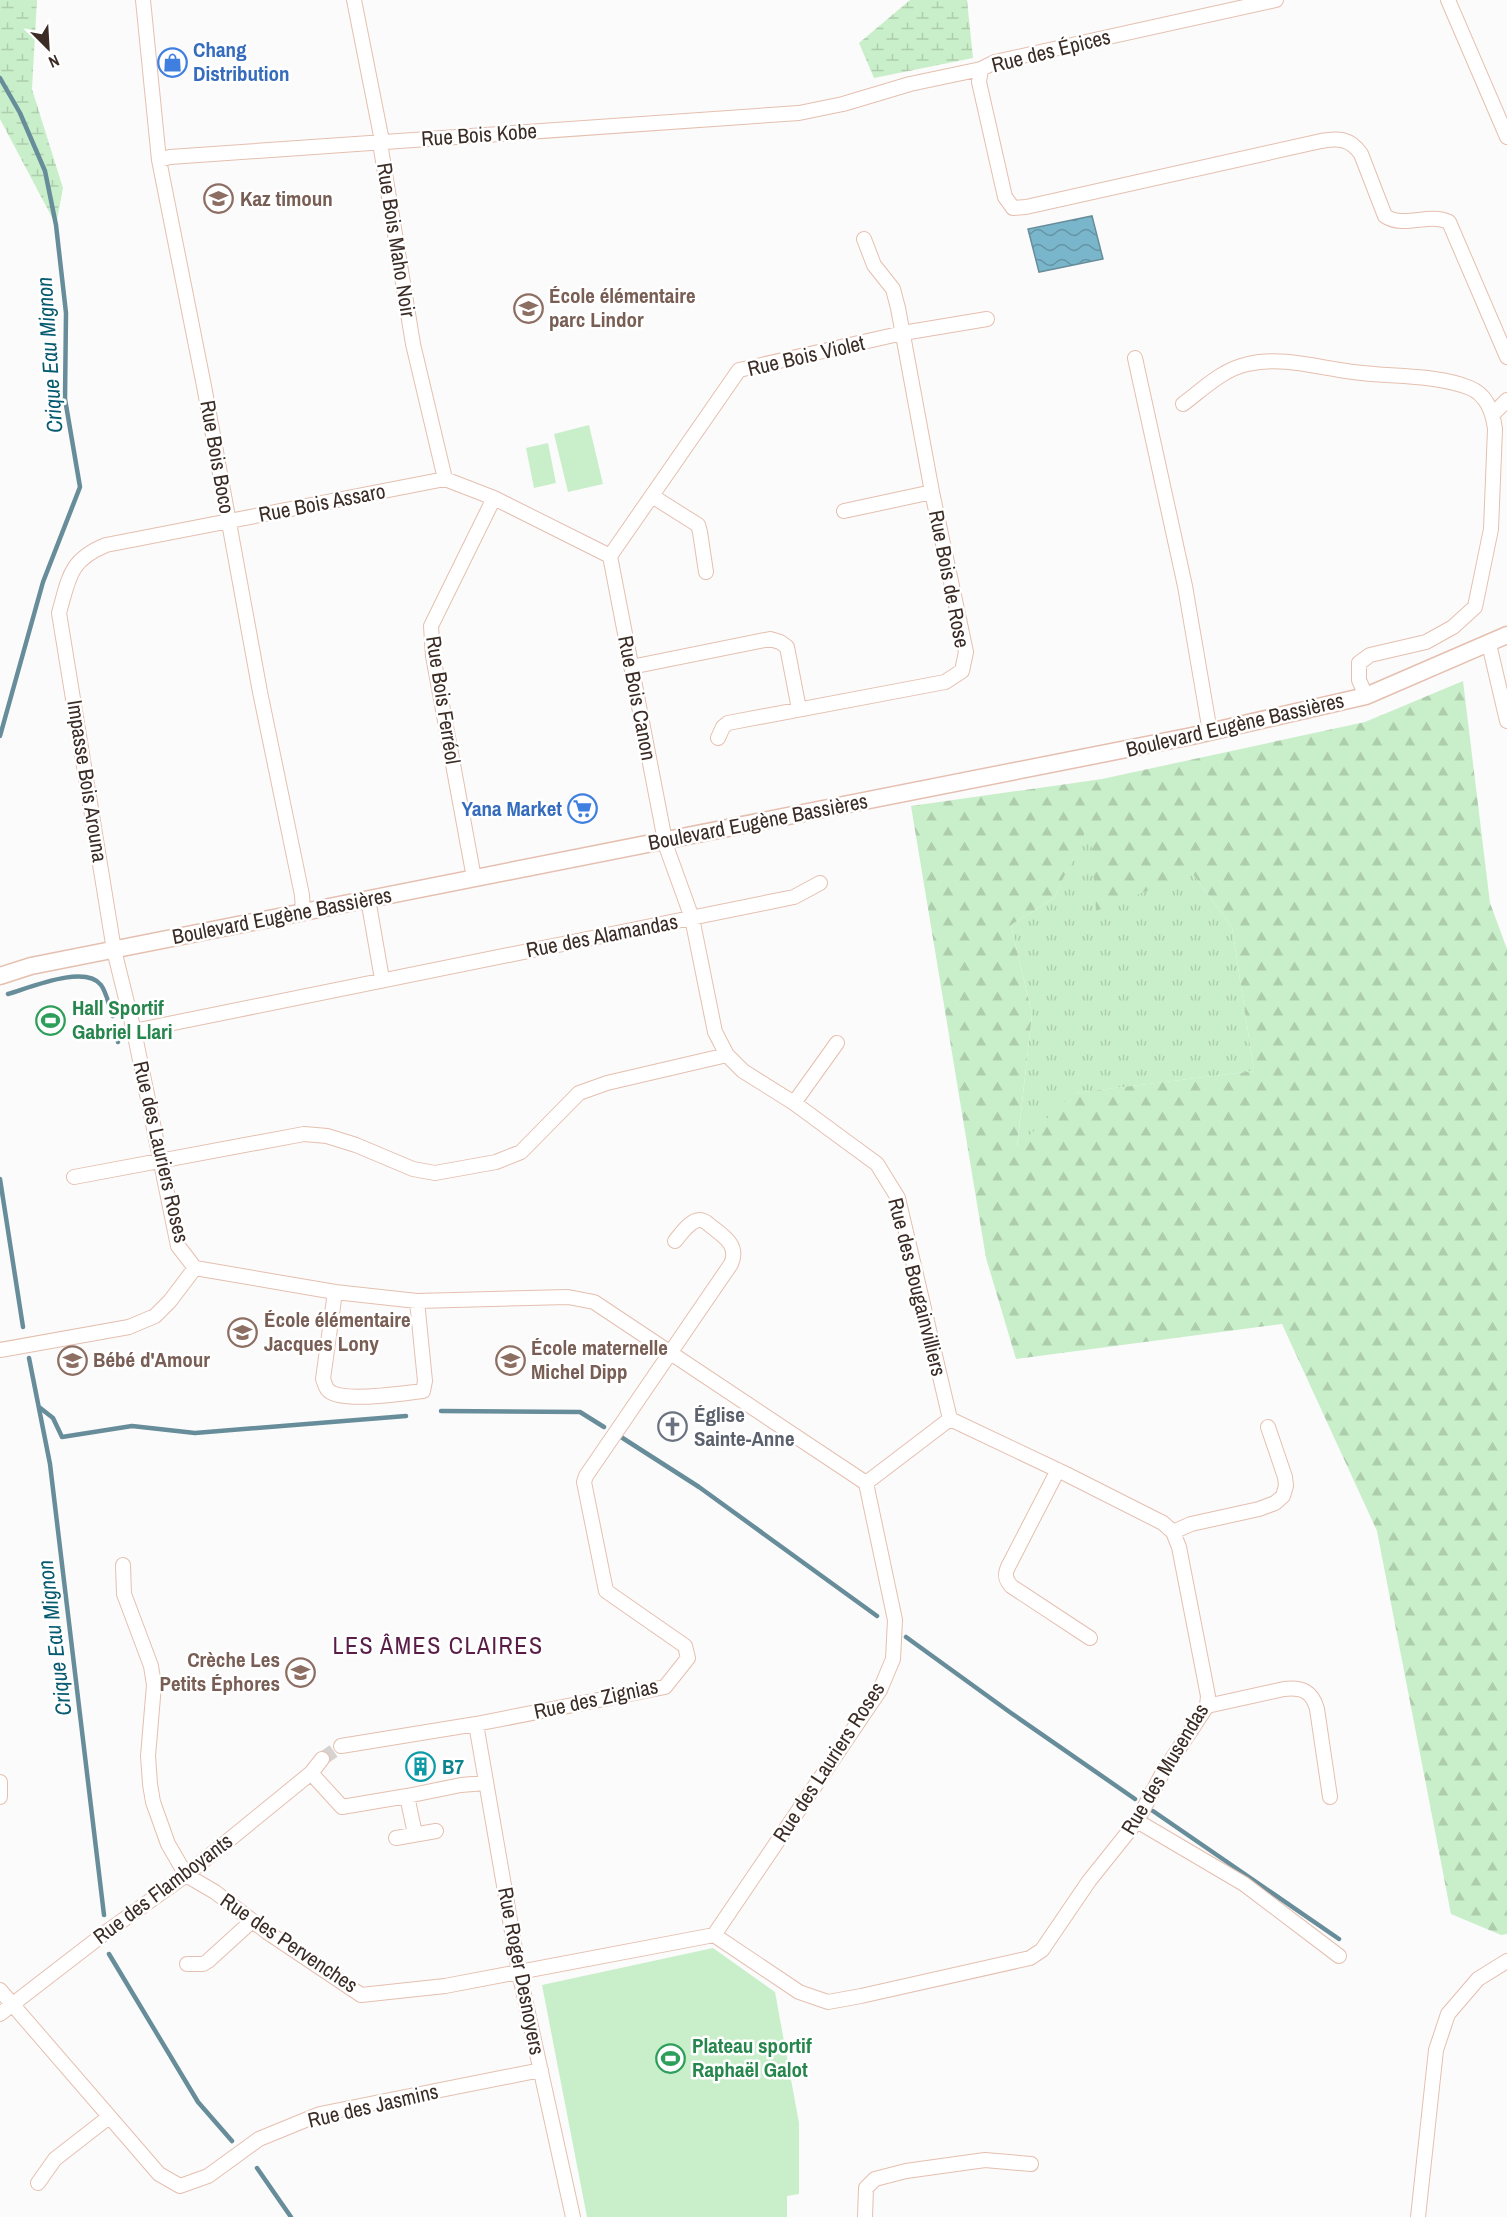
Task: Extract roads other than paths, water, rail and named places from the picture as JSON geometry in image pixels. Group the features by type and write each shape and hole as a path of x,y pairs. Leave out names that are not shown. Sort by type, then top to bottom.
{"street":[{"name":"Rue Bois Boco","path":"143,0 159,160 260,692 302,895 303,912"},
{"name":"Rue Bois Maho Noir","path":"354,0 382,141 381,149 413,344 445,479"},
{"name":"Rue des Épices","path":"1276,0 995,62 981,69 979,82 1005,196 1013,208 1026,207 1321,141 1347,140 1361,154 1385,216 1398,221 1434,218 1449,222 1507,357"},
{"path":"1448,0 1507,137"},
{"name":"Rue Bois Kobe","path":"159,160 170,157 382,141 800,113 843,104 910,84 981,69"},
{"name":"Rue Bois de Rose","path":"718,738 723,727 728,723 945,682 962,671 966,652 932,492 903,333 893,289 874,265 864,239"},
{"name":"Rue Bois Violet","path":"610,556 739,370 903,333 987,319"},
{"path":"1135,358 1185,586 1210,732"},
{"path":"1183,404 1229,370 1250,363 1289,362 1354,372 1435,380 1472,388 1486,401 1493,414 1495,429 1491,529 1475,607 1453,627 1426,642 1370,655 1359,663 1359,680 1366,696"},
{"path":"1493,414 1507,400"},
{"path":"445,479 494,498 610,556"},
{"name":"Rue Bois Assaro","path":"59,613 66,585 76,562 90,551 106,545 445,479"},
{"path":"844,511 932,492"},
{"path":"652,496 698,525 706,572"},
{"name":"Rue Bois Ferréol","path":"474,878 433,656 431,626 494,498"},
{"name":"Rue Bois Canon","path":"610,556 665,840"},
{"name":"Impasse Bois Arouna","path":"59,613 114,950"},
{"name":"Boulevard Eugène Bassières","path":"0,976 32,966 1210,732 1366,696 1507,636"},
{"path":"631,667 770,639 787,647 799,709"},
{"path":"1489,644 1507,721"},
{"name":"Rue des Bougainvilliers","path":"665,840 692,918 715,1032 727,1055 743,1071 794,1103 877,1164 898,1198 950,1419"},
{"name":"Rue des Alamandas","path":"134,1031 794,897 820,884"},
{"path":"368,899 382,979"},
{"name":"Rue des Lauriers Roses","path":"114,950 134,1031 178,1246 195,1268 335,1292 417,1301 568,1297 594,1302 671,1351 866,1483 895,1620 893,1659 880,1690 714,1935"},
{"path":"794,1103 837,1043"},
{"path":"74,1177 304,1134 327,1136 356,1145 413,1169 435,1173 496,1162 521,1152 579,1094 607,1083 727,1055"},
{"name":"Rue des Zignias","path":"476,1724 664,1687 687,1658 688,1652 685,1646 606,1591 603,1586 584,1482 734,1257 734,1249 729,1240 703,1220 690,1224 675,1241"},
{"path":"0,1350 129,1327 155,1316 170,1301 195,1268"},
{"path":"335,1292 323,1379 326,1388 331,1393 358,1397 423,1391 425,1381 417,1301"},
{"path":"866,1483 950,1419 1163,1523 1173,1532 1191,1524 1259,1509 1275,1503 1283,1496 1286,1486 1285,1477 1268,1427"},
{"path":"1058,1470 1005,1573 1006,1580 1011,1586 1090,1638"},
{"name":"Rue des Musendas","path":"714,1935 799,1992 828,2002 1030,1958 1042,1950 1089,1881 1137,1821 1162,1774 1207,1706 1209,1696 1179,1547 1173,1532"},
{"name":"Rue des Pervenches","path":"123,1565 124,1594 152,1666 154,1685 148,1756 153,1802 168,1844 186,1875 361,1995 445,1986 714,1935"},
{"path":"1207,1706 1284,1689 1297,1688 1308,1691 1317,1709 1330,1797"},
{"path":"341,1746 476,1724"},
{"name":"Rue Roger Desnoyers","path":"476,1724 519,1972 573,2217"},
{"name":"Rue des Flamboyants","path":"0,2014 186,1875 311,1773 322,1759"},
{"path":"311,1773 342,1807 461,1785 485,1783"},
{"path":"0,1782 0,1797"},
{"path":"407,1796 415,1834"},
{"path":"1137,1821 1244,1884 1339,1956"},
{"path":"396,1838 436,1831"},
{"path":"187,1964 203,1964 208,1961 252,1921"},
{"path":"1418,2217 1437,2049 1448,2014 1478,1979 1507,1961"},
{"name":"Rue des Jasmins","path":"0,1990 159,2174 180,2186 208,2176 259,2139 320,2114 541,2070"},
{"path":"38,2183 55,2159 109,2117"},
{"path":"865,2217 866,2188 875,2179 906,2171 985,2160 1030,2164"}],"water":[{"path":"1092,216 1103,259 1039,272 1028,229"}],"waterway":[{"name":"Crique Eau Mignon","path":"0,78 20,113 45,171 56,225 66,313 65,399 80,487 43,582 0,736"},
{"path":"8,994 56,979 70,977 93,979 101,985 105,992 113,1016"},
{"path":"115,1025 118,1042"},
{"name":"Crique Eau Mignon","path":"0,1179 23,1327"},
{"name":"Crique Eau Mignon","path":"29,1358 50,1464 104,1915"},
{"path":"39,1407 53,1418 62,1437 132,1426 195,1433 406,1416"},
{"path":"441,1411 580,1412 604,1427"},
{"path":"621,1437 699,1487 877,1616"},
{"path":"906,1637 1135,1799"},
{"path":"1153,1811 1339,1939"},
{"name":"Crique Eau Mignon","path":"109,1954 198,2102 232,2141"},
{"name":"Crique Eau Mignon","path":"257,2168 291,2217"}],"tunnel":[{"path":"322,1759 341,1746"}],"place":[{"name":"Chang Distribution","path":"172,62"},
{"name":"Kaz timoun","path":"219,199"},
{"name":"École élémentaire parc Lindor","path":"528,308"},
{"name":"Yana Market","path":"583,809"},
{"name":"Hall Sportif Gabriel Llari","path":"51,1020"},
{"name":"École élémentaire Jacques Lony","path":"243,1332"},
{"name":"Bébé d'Amour","path":"72,1360"},
{"name":"École maternelle Michel Dipp","path":"510,1360"},
{"name":"Église Sainte-Anne","path":"673,1427"},
{"name":"Crèche Les Petits Éphores","path":"301,1672"},
{"name":"B7","path":"421,1767"},
{"name":"Plateau sportif Raphaël Galot","path":"671,2058"}],"district":[{"name":"LES ÂMES CLAIRES","path":"438,1646"}]}
